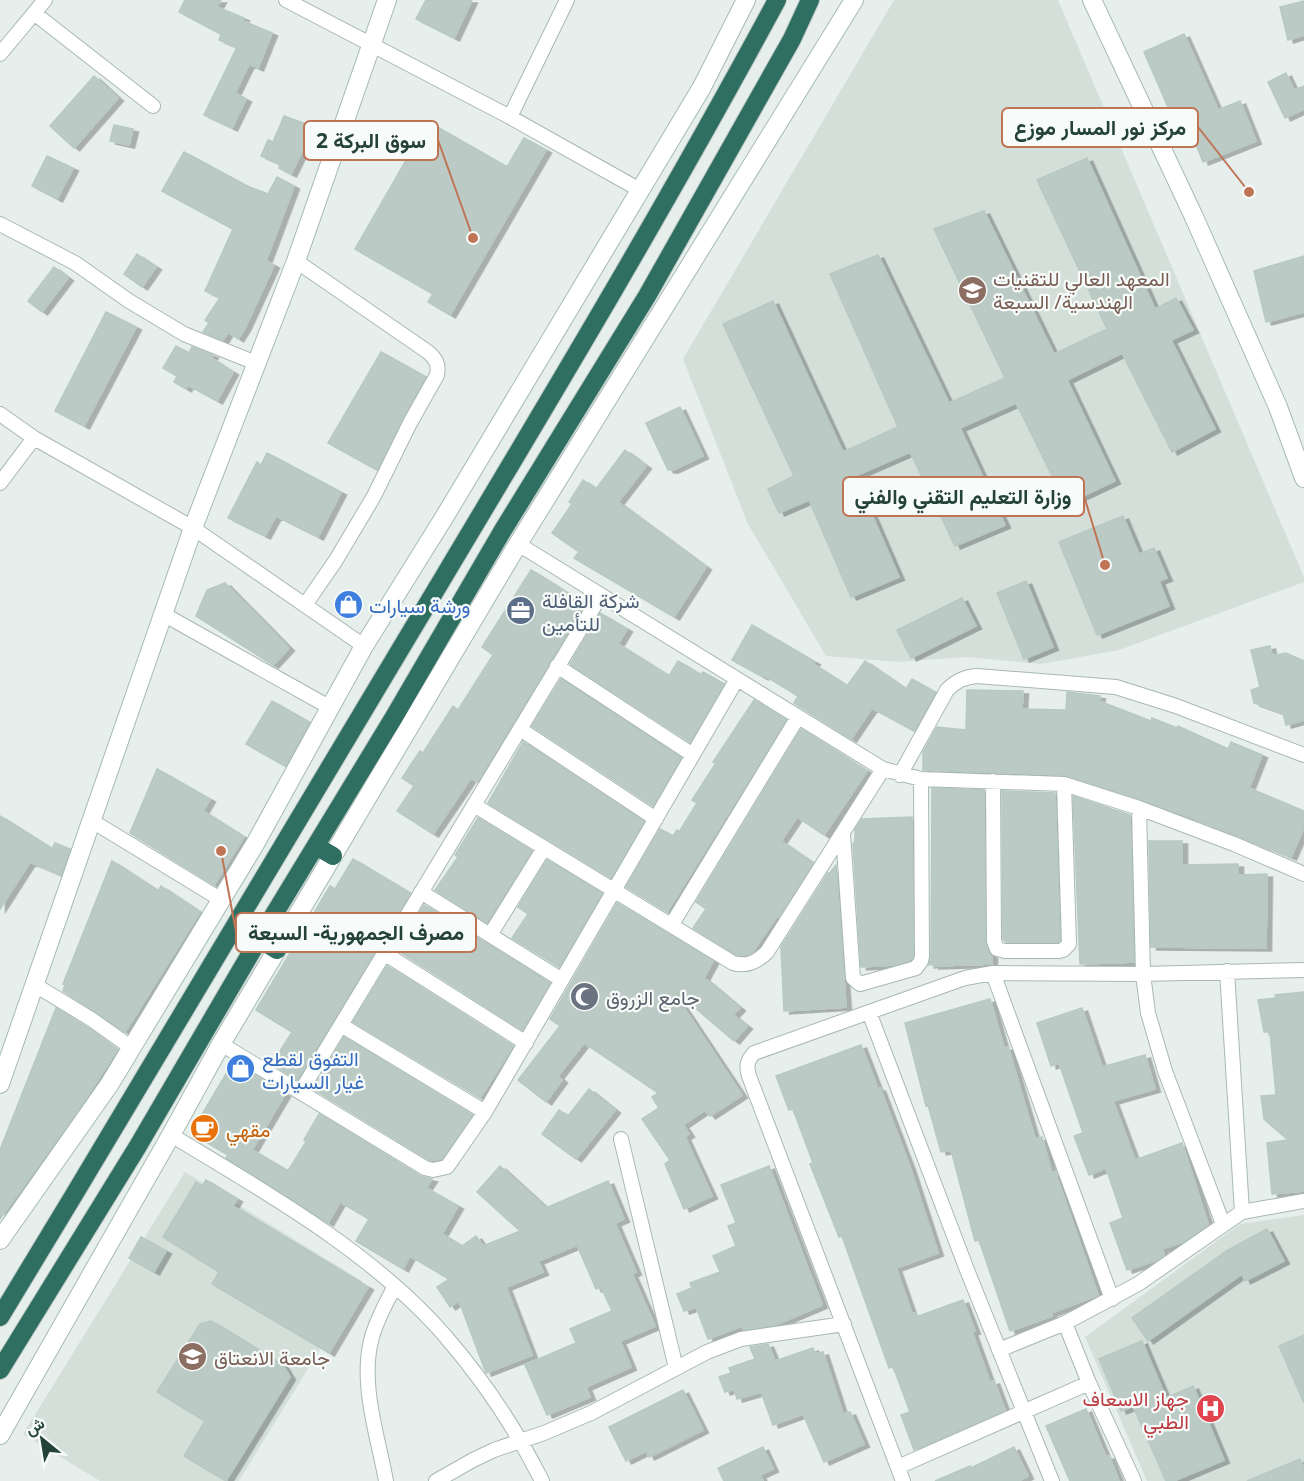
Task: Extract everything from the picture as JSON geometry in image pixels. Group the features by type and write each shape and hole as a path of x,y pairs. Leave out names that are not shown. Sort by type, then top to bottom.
{"highway":[{"path":"0,1317 115,1129 483,510 693,152 777,0"},
{"path":"0,1370 138,1146 503,530 647,296 792,39 810,0"},
{"path":"316,846 333,856"},
{"path":"259,939 277,950"}],"street":[{"path":"0,54 45,0"},
{"path":"286,0 510,117 640,190"},
{"path":"0,1084 193,528 296,261 387,0"},
{"path":"510,117 567,0"},
{"path":"0,1240 109,1085 255,844 364,646 451,506 702,87 746,0"},
{"path":"0,1435 221,1044 518,544 854,0"},
{"path":"1092,0 1194,217 1278,407 1304,478"},
{"path":"34,13 153,106"},
{"path":"0,224 75,263 129,301 184,334 256,363"},
{"path":"296,261 428,352 435,358 439,367 437,375 374,496 336,560 305,605"},
{"path":"0,414 34,438 193,528 364,646"},
{"path":"0,483 34,438"},
{"path":"518,544 883,769 921,779 1064,784 1139,808 1234,844 1304,874"},
{"path":"301,1091 601,595"},
{"path":"163,614 331,708"},
{"path":"558,666 693,755"},
{"path":"900,775 947,690 955,682 965,677 977,676 1116,687 1176,706 1304,755"},
{"path":"221,1044 418,1164 433,1170 447,1167 485,1112 737,679"},
{"path":"672,924 798,717"},
{"path":"520,729 656,819"},
{"path":"474,805 733,963 741,965 759,960 767,952 883,769"},
{"path":"843,834 853,978 860,984 916,968 922,956 921,779"},
{"path":"993,781 994,942 997,949 1005,951 1059,951 1068,944 1064,784"},
{"path":"1139,808 1143,974 1148,1013 1156,1045 1223,1224"},
{"path":"92,821 220,899"},
{"path":"490,935 543,848"},
{"path":"421,892 562,980"},
{"path":"384,953 526,1043"},
{"path":"903,1481 747,1068 748,1059 754,1053 965,978 993,973 1143,974 1304,970"},
{"path":"1227,971 1242,1212"},
{"path":"993,973 1112,1299"},
{"path":"34,985 91,1019 132,1048"},
{"path":"869,1012 1023,1412 1052,1481"},
{"path":"341,1025 485,1112"},
{"path":"171,1135 278,1201 362,1258 395,1286 446,1336 500,1407 542,1481"},
{"path":"621,1138 675,1368"},
{"path":"999,1350 1065,1323 1112,1299 1163,1268 1242,1212 1304,1201"},
{"path":"386,1481 369,1392 368,1365 371,1338 395,1286"},
{"path":"1065,1323 1089,1383 1134,1481"},
{"path":"436,1481 473,1460 591,1413 707,1352 741,1339 844,1324"},
{"path":"898,1467 1089,1383"}],"shaded area":[{"path":"894,0 1058,0 1304,577 1304,582 1119,650 1041,664 966,657 898,662 826,656 748,524 683,359"},
{"name":"جامعة الانعتاق","path":"185,1172 362,1281 239,1481 100,1481 23,1434"},
{"name":"جهاز الاسعاف الطبي","path":"1304,1215 1304,1481 1147,1481 1085,1337 1240,1224"}],"building":[{"path":"185,0 221,0 217,7 272,33 258,68 249,64 235,93 246,99 232,128 204,115 237,47 219,40 221,34 179,12"},
{"path":"426,0 472,0 454,38 416,19"},
{"path":"1304,1 1304,35 1288,40 1280,7"},
{"path":"1184,34 1218,110 1240,101 1256,141 1203,162 1182,109 1171,114 1144,52"},
{"path":"1286,73 1294,90 1304,86 1304,109 1285,118 1268,82"},
{"path":"94,76 118,98 74,148 50,126"},
{"path":"284,116 314,127 291,174 279,168 280,164 261,156 268,140 273,142"},
{"path":"428,122 507,167 524,138 546,150 450,315 428,302 433,294 355,249"},
{"path":"114,125 133,129 129,145 110,141"},
{"path":"184,152 247,186 268,194 277,177 294,186 266,261 274,265 238,339 228,332 223,340 203,332 209,323 205,320 220,298 205,291 233,229 162,191"},
{"path":"47,156 73,168 57,199 32,186"},
{"path":"1087,158 1155,309 1176,298 1193,330 1171,340 1215,429 1172,452 1122,353 1067,380 1115,481 1066,504 1016,403 960,428 1005,525 955,546 910,452 855,476 899,577 851,597 809,500 779,513 768,489 794,476 723,324 773,301 843,452 898,427 830,274 878,255 949,403 1005,378 934,229 984,211 1054,354 1107,329 1037,180"},
{"path":"137,254 156,267 142,287 124,274"},
{"path":"1304,256 1304,312 1266,322 1254,271"},
{"path":"54,267 68,278 42,312 28,301"},
{"path":"106,312 136,327 84,426 55,411"},
{"path":"176,346 189,353 192,347 213,355 211,358 233,372 217,401 188,385 186,389 174,382 177,376 163,368"},
{"path":"381,352 426,377 377,470 328,443"},
{"path":"680,407 703,456 673,470 668,470 646,423"},
{"path":"625,450 646,466 618,502 706,567 674,617 574,558 579,552 552,533 572,504 569,502 583,480 596,489"},
{"path":"267,453 341,492 318,537 276,516 265,536 228,518 257,462 261,465"},
{"path":"1123,516 1139,554 1154,548 1167,578 1159,581 1169,606 1097,635 1059,542"},
{"path":"531,570 585,604 477,782 471,778 433,834 397,811 414,786 402,778 420,751 423,753 453,706 458,710 493,655 482,647"},
{"path":"1026,581 1053,647 1024,659 997,593"},
{"path":"225,583 289,648 273,665 196,616 207,590"},
{"path":"962,598 976,626 911,658 897,630"},
{"path":"600,613 627,629 618,644 669,676 678,661 701,675 703,672 724,684 690,742 570,664"},
{"path":"752,625 815,662 813,664 847,686 865,661 906,689 912,679 935,692 914,731 872,708 851,739 794,703 798,696 764,675 763,677 732,660"},
{"path":"1270,646 1272,656 1286,653 1304,661 1304,720 1286,725 1283,713 1254,703 1251,690 1260,687 1251,650"},
{"path":"561,679 681,758 653,806 532,726"},
{"path":"967,690 1023,691 1022,709 1066,710 1067,692 1100,696 1099,701 1151,721 1152,718 1177,728 1178,726 1228,749 1231,742 1262,755 1249,788 1304,811 1304,827 1291,857 1196,819 1066,775 923,770 923,752 937,727 966,730"},
{"path":"754,700 786,720 667,912 626,887 660,829 673,836 677,830 679,832 697,803 692,800 716,763 713,762"},
{"path":"272,701 309,722 285,766 246,744"},
{"path":"801,729 867,771 824,835 797,817 781,841 813,863 752,953 736,955 693,928 706,909 696,902"},
{"path":"523,742 644,822 611,878 488,803"},
{"path":"157,769 210,799 203,811 244,837 214,885 130,833"},
{"path":"932,788 984,790 985,941 992,956 992,964 929,965 931,956"},
{"path":"1002,791 1055,793 1060,940 1058,942 1006,942 1003,939"},
{"path":"1073,796 1130,815 1134,962 1080,964"},
{"path":"0,816 52,849 55,843 70,849 61,875 30,862 0,909"},
{"path":"912,817 913,957 893,965 861,967 853,844 855,830 862,819"},
{"path":"478,818 532,851 487,923 435,890 458,857 455,855"},
{"path":"1149,841 1182,841 1182,865 1238,864 1238,875 1267,874 1266,948 1151,947"},
{"path":"353,859 410,893 297,1080 272,1064 292,1032 256,1010 330,886 335,889"},
{"path":"547,860 602,893 559,967 512,938 528,914 518,907"},
{"path":"112,861 158,891 161,886 200,912 125,1032 63,991 65,985 63,984"},
{"path":"836,865 846,1007 784,1011 781,947 828,873"},
{"path":"617,903 713,961 704,978 740,1008 733,1015 747,1026 734,1041 672,990 742,1095 710,1116 705,1110 683,1125 689,1134 685,1137 712,1196 684,1209 665,1164 670,1160 642,1119 659,1108 652,1097 658,1093 584,1043 558,1076 562,1080 546,1102 518,1080 560,1026 550,1019"},
{"path":"424,905 550,983 522,1030 397,950"},
{"path":"387,966 513,1046 480,1098 353,1022"},
{"path":"1304,992 1304,1191 1272,1194 1267,1143 1288,1140 1264,1119 1261,1096 1276,1095 1270,1032 1264,1032 1258,1000 1276,998 1275,995"},
{"path":"990,999 1004,1048 1008,1047 1035,1139 1042,1137 1052,1174 1055,1172 1098,1295 1051,1313 1052,1316 1010,1331 979,1240 975,1241 951,1150 941,1152 928,1105 926,1106 905,1023"},
{"path":"56,1008 117,1050 82,1104 0,1219 0,1150"},
{"path":"1082,1008 1102,1067 1145,1055 1155,1089 1113,1101 1135,1160 1182,1143 1208,1224 1185,1241 1162,1249 1164,1255 1157,1260 1127,1270 1110,1223 1123,1218 1106,1168 1089,1175 1074,1136 1083,1133 1059,1063 1051,1066 1037,1023"},
{"path":"344,1037 472,1115 442,1159 429,1160 313,1089"},
{"path":"861,1045 910,1167 938,1253 896,1268 912,1314 915,1313 916,1317 963,1300 990,1382 994,1381 1005,1410 914,1450 901,1415 910,1412 893,1366 889,1368 842,1236 839,1237 810,1164 813,1163 793,1109 789,1110 776,1076"},
{"path":"233,1062 285,1094 252,1150 288,1171 306,1142 304,1140 319,1114 420,1176 432,1179 426,1188 458,1206 442,1234 462,1246 476,1236 483,1246 520,1231 477,1192 500,1166 546,1208 608,1181 624,1219 615,1223 636,1272 632,1274 655,1326 620,1341 631,1367 586,1387 590,1397 547,1415 525,1365 576,1343 570,1329 612,1311 601,1287 596,1289 577,1245 538,1261 543,1272 506,1287 532,1355 486,1373 459,1301 450,1307 437,1287 449,1279 410,1256 403,1269 356,1241 369,1219 340,1202 328,1223 226,1158 228,1155 191,1133"},
{"path":"589,1089 615,1110 576,1159 542,1134 559,1110 568,1116"},
{"path":"769,1166 822,1305 775,1325 744,1330 742,1326 708,1339 696,1307 684,1311 677,1294 692,1288 690,1283 720,1272 713,1256 736,1246 728,1226 736,1223 721,1185"},
{"path":"206,1180 237,1199 233,1206 368,1287 329,1353 212,1284 219,1272 163,1237 196,1182 202,1186"},
{"path":"1267,1229 1284,1261 1245,1281 1242,1274 1148,1341 1132,1318 1228,1250"},
{"path":"141,1237 166,1251 154,1272 129,1258"},
{"path":"211,1321 283,1365 290,1377 226,1481 184,1456 205,1421 157,1392 200,1324"},
{"path":"1304,1335 1304,1403 1279,1346"},
{"path":"1142,1341 1166,1398 1193,1386 1224,1460 1174,1481 1166,1481 1133,1406 1121,1411 1099,1359"},
{"path":"768,1344 775,1361 813,1348 815,1354 823,1352 843,1414 850,1412 864,1444 824,1462 803,1414 773,1425 761,1392 737,1399 734,1389 725,1392 719,1377 731,1373 729,1368 755,1359 750,1347"},
{"path":"683,1390 703,1430 649,1457 646,1451 626,1461 609,1427"},
{"path":"1086,1409 1106,1457 1109,1456 1119,1481 1070,1481 1046,1426"},
{"path":"763,1447 773,1469 760,1475 763,1481 724,1481 718,1468"},
{"path":"1014,1447 1028,1476 1019,1481 935,1481 970,1466 971,1468"},
{"path":"1300,1459 1304,1468 1304,1481 1247,1481"}],"place":[{"name":"مركز نور المسار موزع","path":"1249,192"},
{"name":"سوق البركة 2","path":"473,238"},
{"name":"المعهد العالي للتقنيات الهندسية/ السبعة","path":"972,290"},
{"name":"وزارة التعليم التقني والفني","path":"1105,565"},
{"name":"ورشة سيارات","path":"348,605"},
{"name":"شركة القافلة للتأمين","path":"521,611"},
{"name":"مصرف الجمهورية- السبعة","path":"221,851"},
{"name":"جامع الزروق","path":"585,997"},
{"name":"التفوق لقطع غيار السيارات","path":"241,1069"},
{"name":"مقهي","path":"205,1129"},
{"name":"جامعة الانعتاق","path":"193,1357"},
{"name":"جهاز الاسعاف الطبي","path":"1210,1409"}]}
